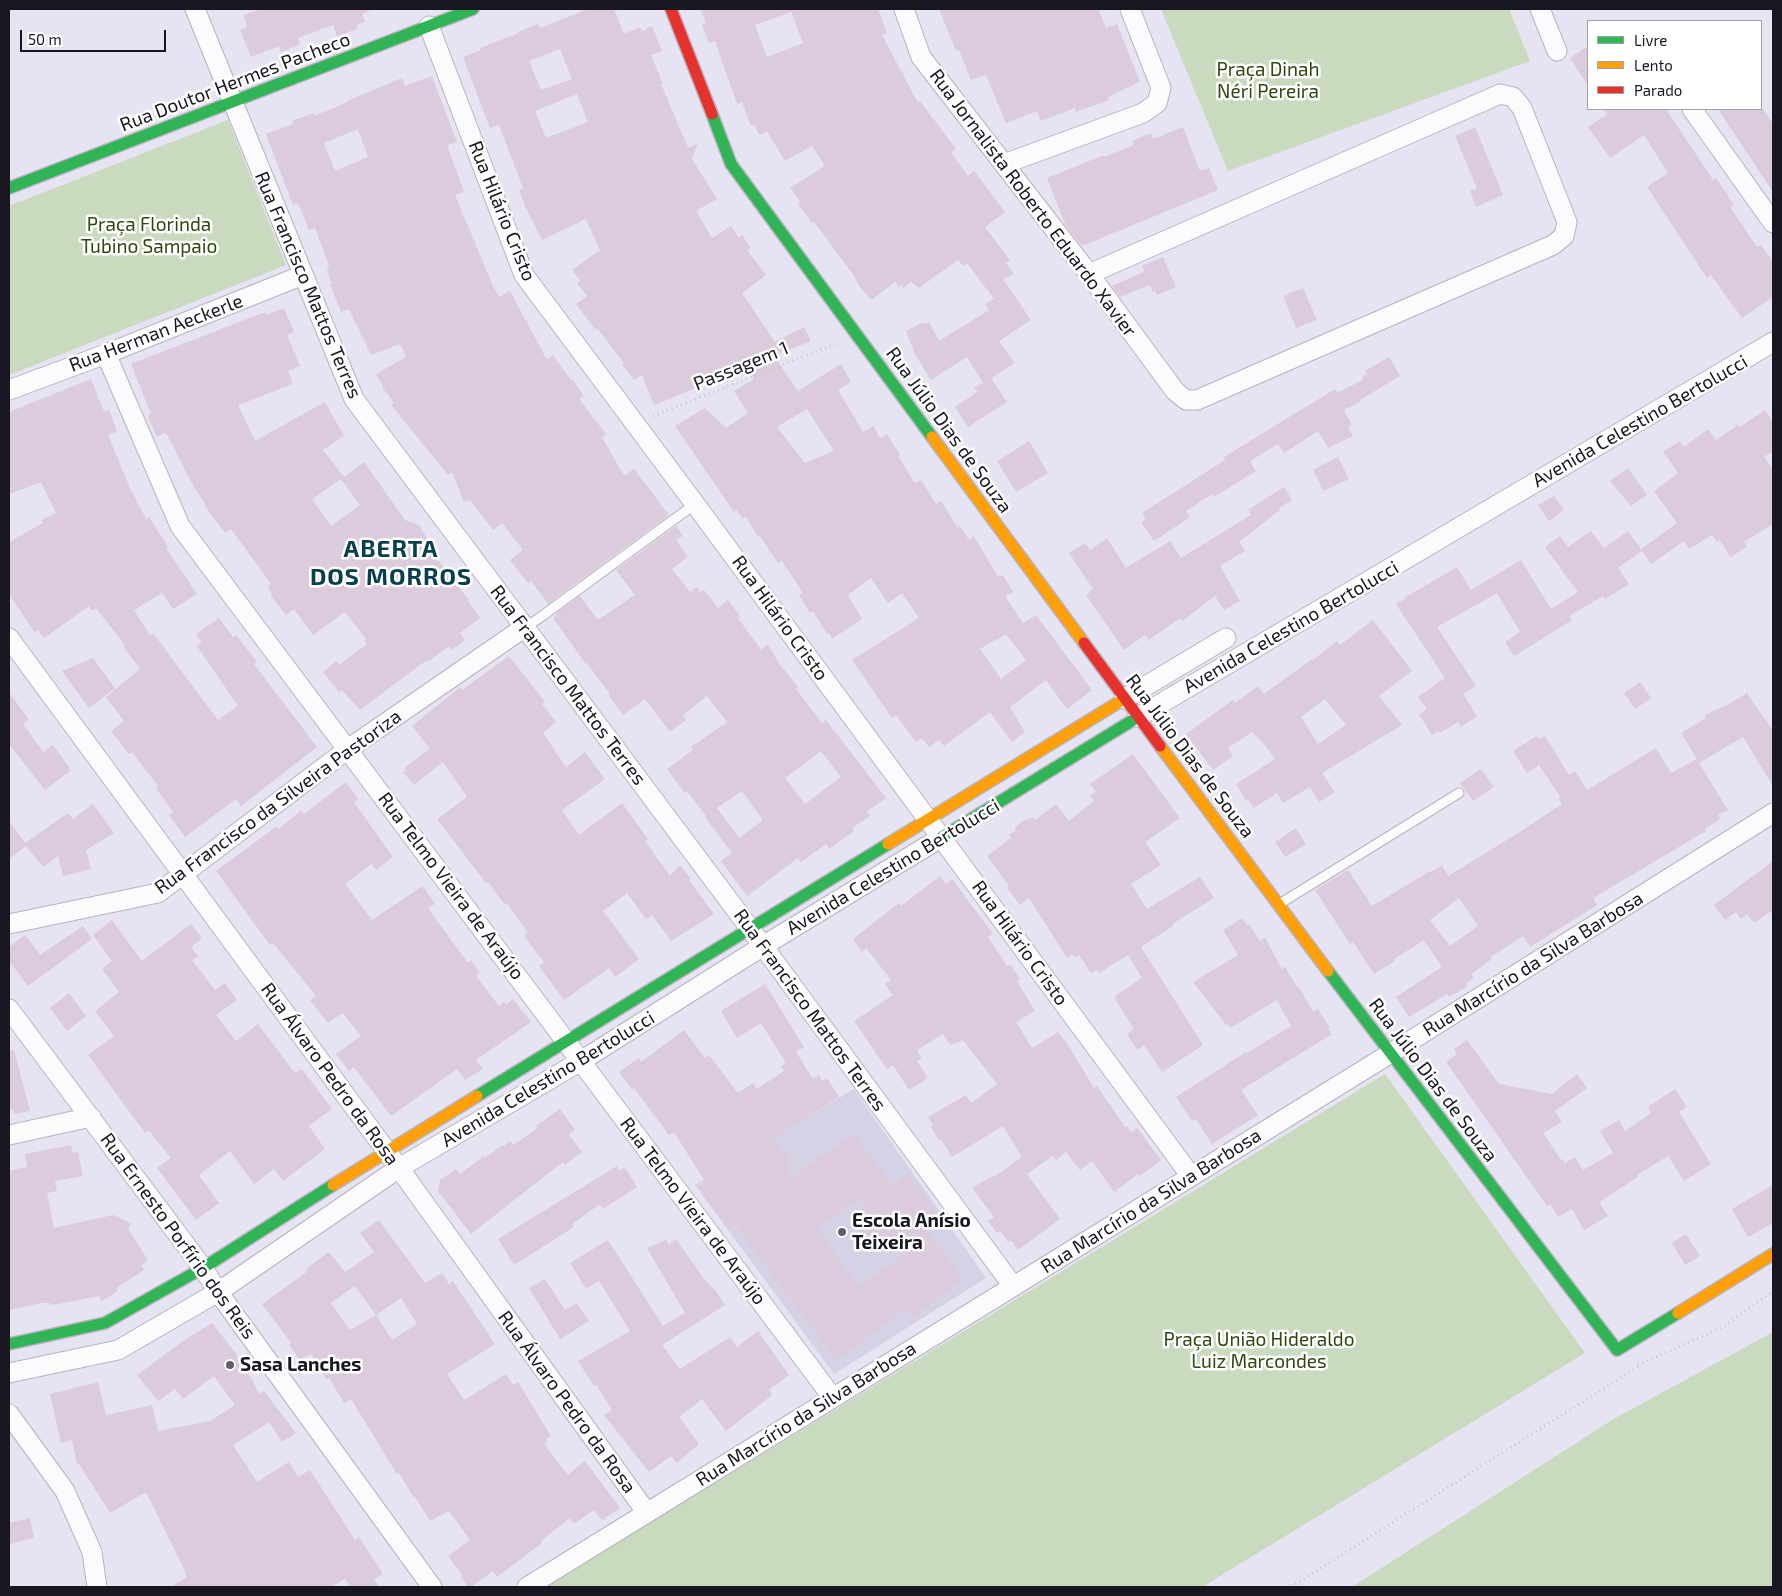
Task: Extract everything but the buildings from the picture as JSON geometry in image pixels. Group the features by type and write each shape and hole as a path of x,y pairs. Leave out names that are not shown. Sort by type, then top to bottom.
{"street":[{"name":"Rua Francisco Mattos Terres","path":"195,9 354,399 763,946 1013,1286"},
{"name":"Rua Doutor Hermes Pacheco","path":"9,188 473,9"},
{"name":"Rua Júlio Dias de Souza","path":"671,9 731,164 1124,699 1617,1350"},
{"name":"Rua Jornalista Roberto Eduardo Xavier","path":"904,9 921,56 1089,274 1175,391 1186,400 1197,400 1553,245 1564,236 1567,222 1522,108 1513,97 1500,94 1089,274"},
{"path":"1004,164 1143,112 1157,103 1161,88 1130,9"},
{"path":"1540,9 1557,51"},
{"name":"Rua Hilário Cristo","path":"429,26 524,275 636,423 1192,1176"},
{"path":"1693,110 1773,223"},
{"name":"Rua Herman Aeckerle","path":"9,390 106,354 303,275"},
{"name":"Avenida Celestino Bertolucci","path":"9,1373 118,1350 218,1292 400,1168 581,1061 763,946 1138,717 1772,345"},
{"name":"Rua Telmo Vieira de Araújo","path":"106,354 180,526 567,1040 833,1398"},
{"name":"Rua Francisco da Silveira Pastoriza","path":"9,924 158,893 348,749 525,627"},
{"name":"Rua Álvaro Pedro da Rosa","path":"9,638 400,1168 647,1513"},
{"name":"Avenida Celestino Bertolucci","path":"9,1344 105,1323 203,1268 567,1040 751,930 1226,638"},
{"name":"Rua Marcírio da Silva Barbosa","path":"527,1587 1192,1176 1773,813"},
{"name":"Rua Ernesto Porfírio dos Reis","path":"9,1009 203,1268 218,1292 432,1587"},
{"path":"9,1135 91,1117"},
{"path":"1617,1350 1773,1254"},
{"path":"9,1414 65,1492 92,1552 97,1587"}],"lane":[{"path":"525,627 695,504"},
{"path":"1279,904 1459,793"}],"path":[{"name":"Passagem 1","path":"636,423 857,335"},
{"path":"1291,1587 1639,1366 1725,1326 1773,1291"},
{"path":"1617,1350 1639,1366"}],"shaded area":[{"name":"Escola Anísio Teixeira","path":"854,1089 986,1278 834,1374 695,1185"}],"green space":[{"name":"Praça Dinah Néri Pereira","path":"1161,9 1509,9 1530,61 1228,171"},
{"name":"Praça Florinda Tubino Sampaio","path":"228,120 286,265 9,375 9,206"},
{"name":"Praça União Hideraldo Luiz Marcondes","path":"1385,1074 1585,1353 1202,1587 545,1587"},
{"path":"1773,1332 1773,1587 1352,1587 1612,1420"}],"traffic: fast":[{"path":"9,188 473,9"},
{"path":"712,114 731,164 932,437"},
{"path":"942,837 1138,717"},
{"path":"477,1096 888,844"},
{"path":"1328,971 1617,1350 1678,1313"},
{"path":"9,1344 105,1323 203,1268 333,1185"}],"traffic: slow":[{"path":"932,437 1084,643"},
{"path":"888,844 1124,699"},
{"path":"1160,746 1328,971"},
{"path":"333,1185 477,1096"},
{"path":"1678,1313 1773,1254"}],"traffic: jam":[{"path":"671,9 712,114"},
{"path":"1084,643 1160,746"}],"place":[{"name":"Escola Anísio Teixeira","path":"842,1232"},
{"name":"Sasa Lanches","path":"230,1365"}],"district":[{"name":"ABERTA DOS MORROS","path":"391,563"}]}
